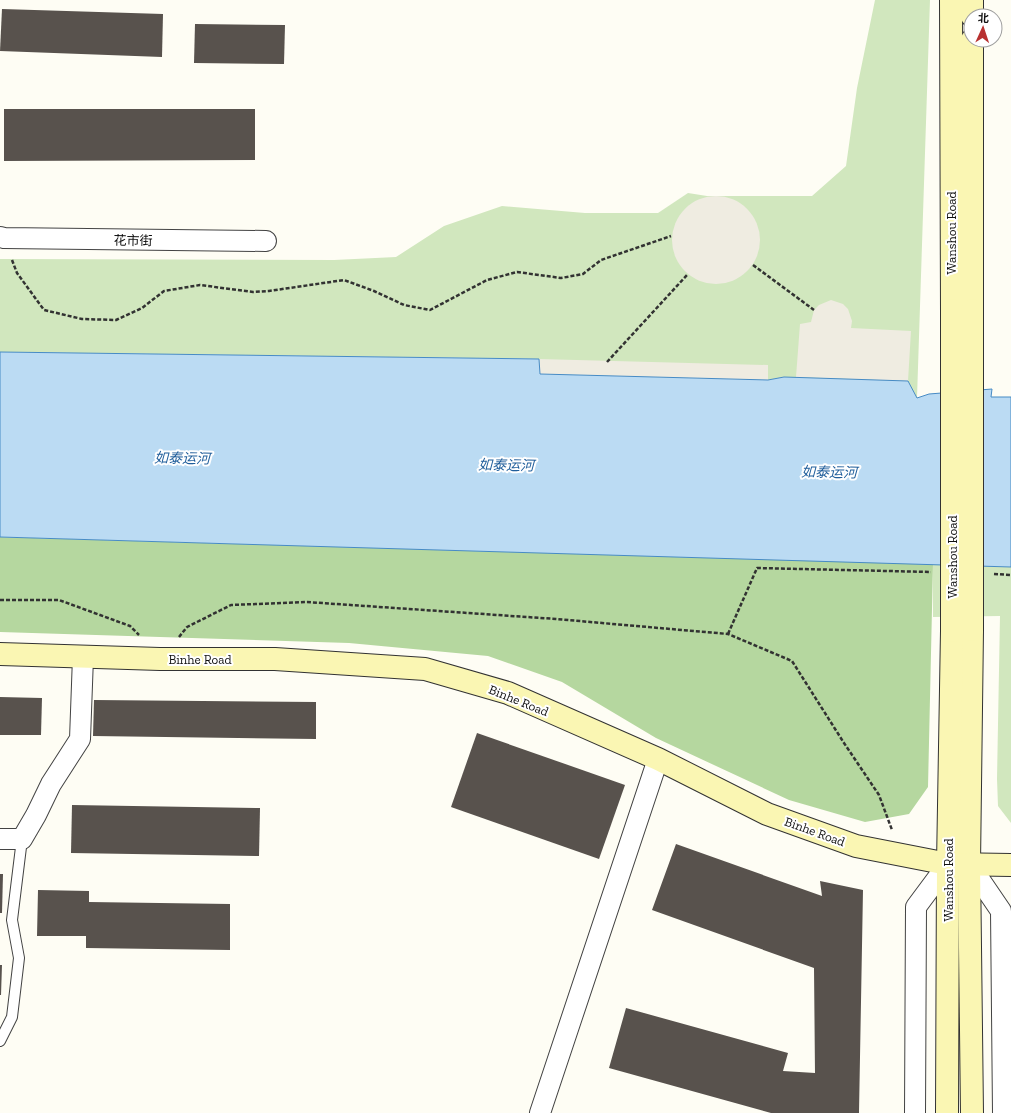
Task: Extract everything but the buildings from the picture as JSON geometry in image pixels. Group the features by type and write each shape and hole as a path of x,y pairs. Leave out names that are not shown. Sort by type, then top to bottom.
{"main road":[{"name":"Wanshou Road","path":"948,1113 958,864 962,631 962,310 951,0"},
{"name":"Wanshou Road","path":"962,310 972,48"},
{"name":"Binhe Road","path":"0,654 160,659 274,659 425,669 508,693 658,759 767,814 856,846 958,864 1011,865"},
{"name":"Wanshou Road","path":"958,864 972,1113"}],"street":[{"name":"花市街","path":"2,238 266,241"},
{"path":"0,839 22,839 51,784 80,739 83,657"},
{"path":"540,1113 658,759"},
{"path":"915,1113 916,907 958,864 1001,911 1003,1113"}],"lane":[{"path":"0,1041 12,1017 19,958 12,920 22,839"}],"path":[{"path":"2,238 17,273 44,310 82,319 116,320 142,308 164,291 200,284 253,292 344,280 374,291 404,305 430,310 487,280 517,272 561,278 583,274 601,260 671,236"},
{"path":"753,265 814,310"},
{"path":"608,362 687,275"},
{"path":"728,634 757,568 931,572"},
{"path":"987,574 1011,575"},
{"path":"0,600 59,600 130,626 160,659 187,627 230,605 307,602 556,619 728,634 792,661 844,744 879,795 901,855"}],"green space":[{"path":"875,0 930,0 917,398 784,377 768,380 540,374 539,359 0,352 0,259 334,260 396,257 444,226 502,206 585,213 658,213 688,193 707,196 812,196 846,166 857,88"},
{"path":"0,537 933,564 928,787 909,814 865,822 789,800 656,738 562,682 488,656 349,643 0,632"},
{"path":"933,564 1011,567 1011,823 998,806 997,779 1000,616 933,617"}],"shaded area":[{"path":"707,196 725,196 741,203 753,215 760,231 760,249 753,265 741,277 725,284 707,284 691,277 679,265 672,249 672,231 679,215 691,203"},
{"path":"831,300 843,304 848,309 852,321 851,328 911,331 908,381 796,377 800,324 811,322 814,310 819,305"},
{"path":"539,359 768,365 768,380 540,374"}],"water":[{"name":"如泰运河","path":"0,352 539,359 540,374 768,380 784,377 908,381 917,398 929,394 992,389 991,397 1011,397 1011,567 0,537"}]}
